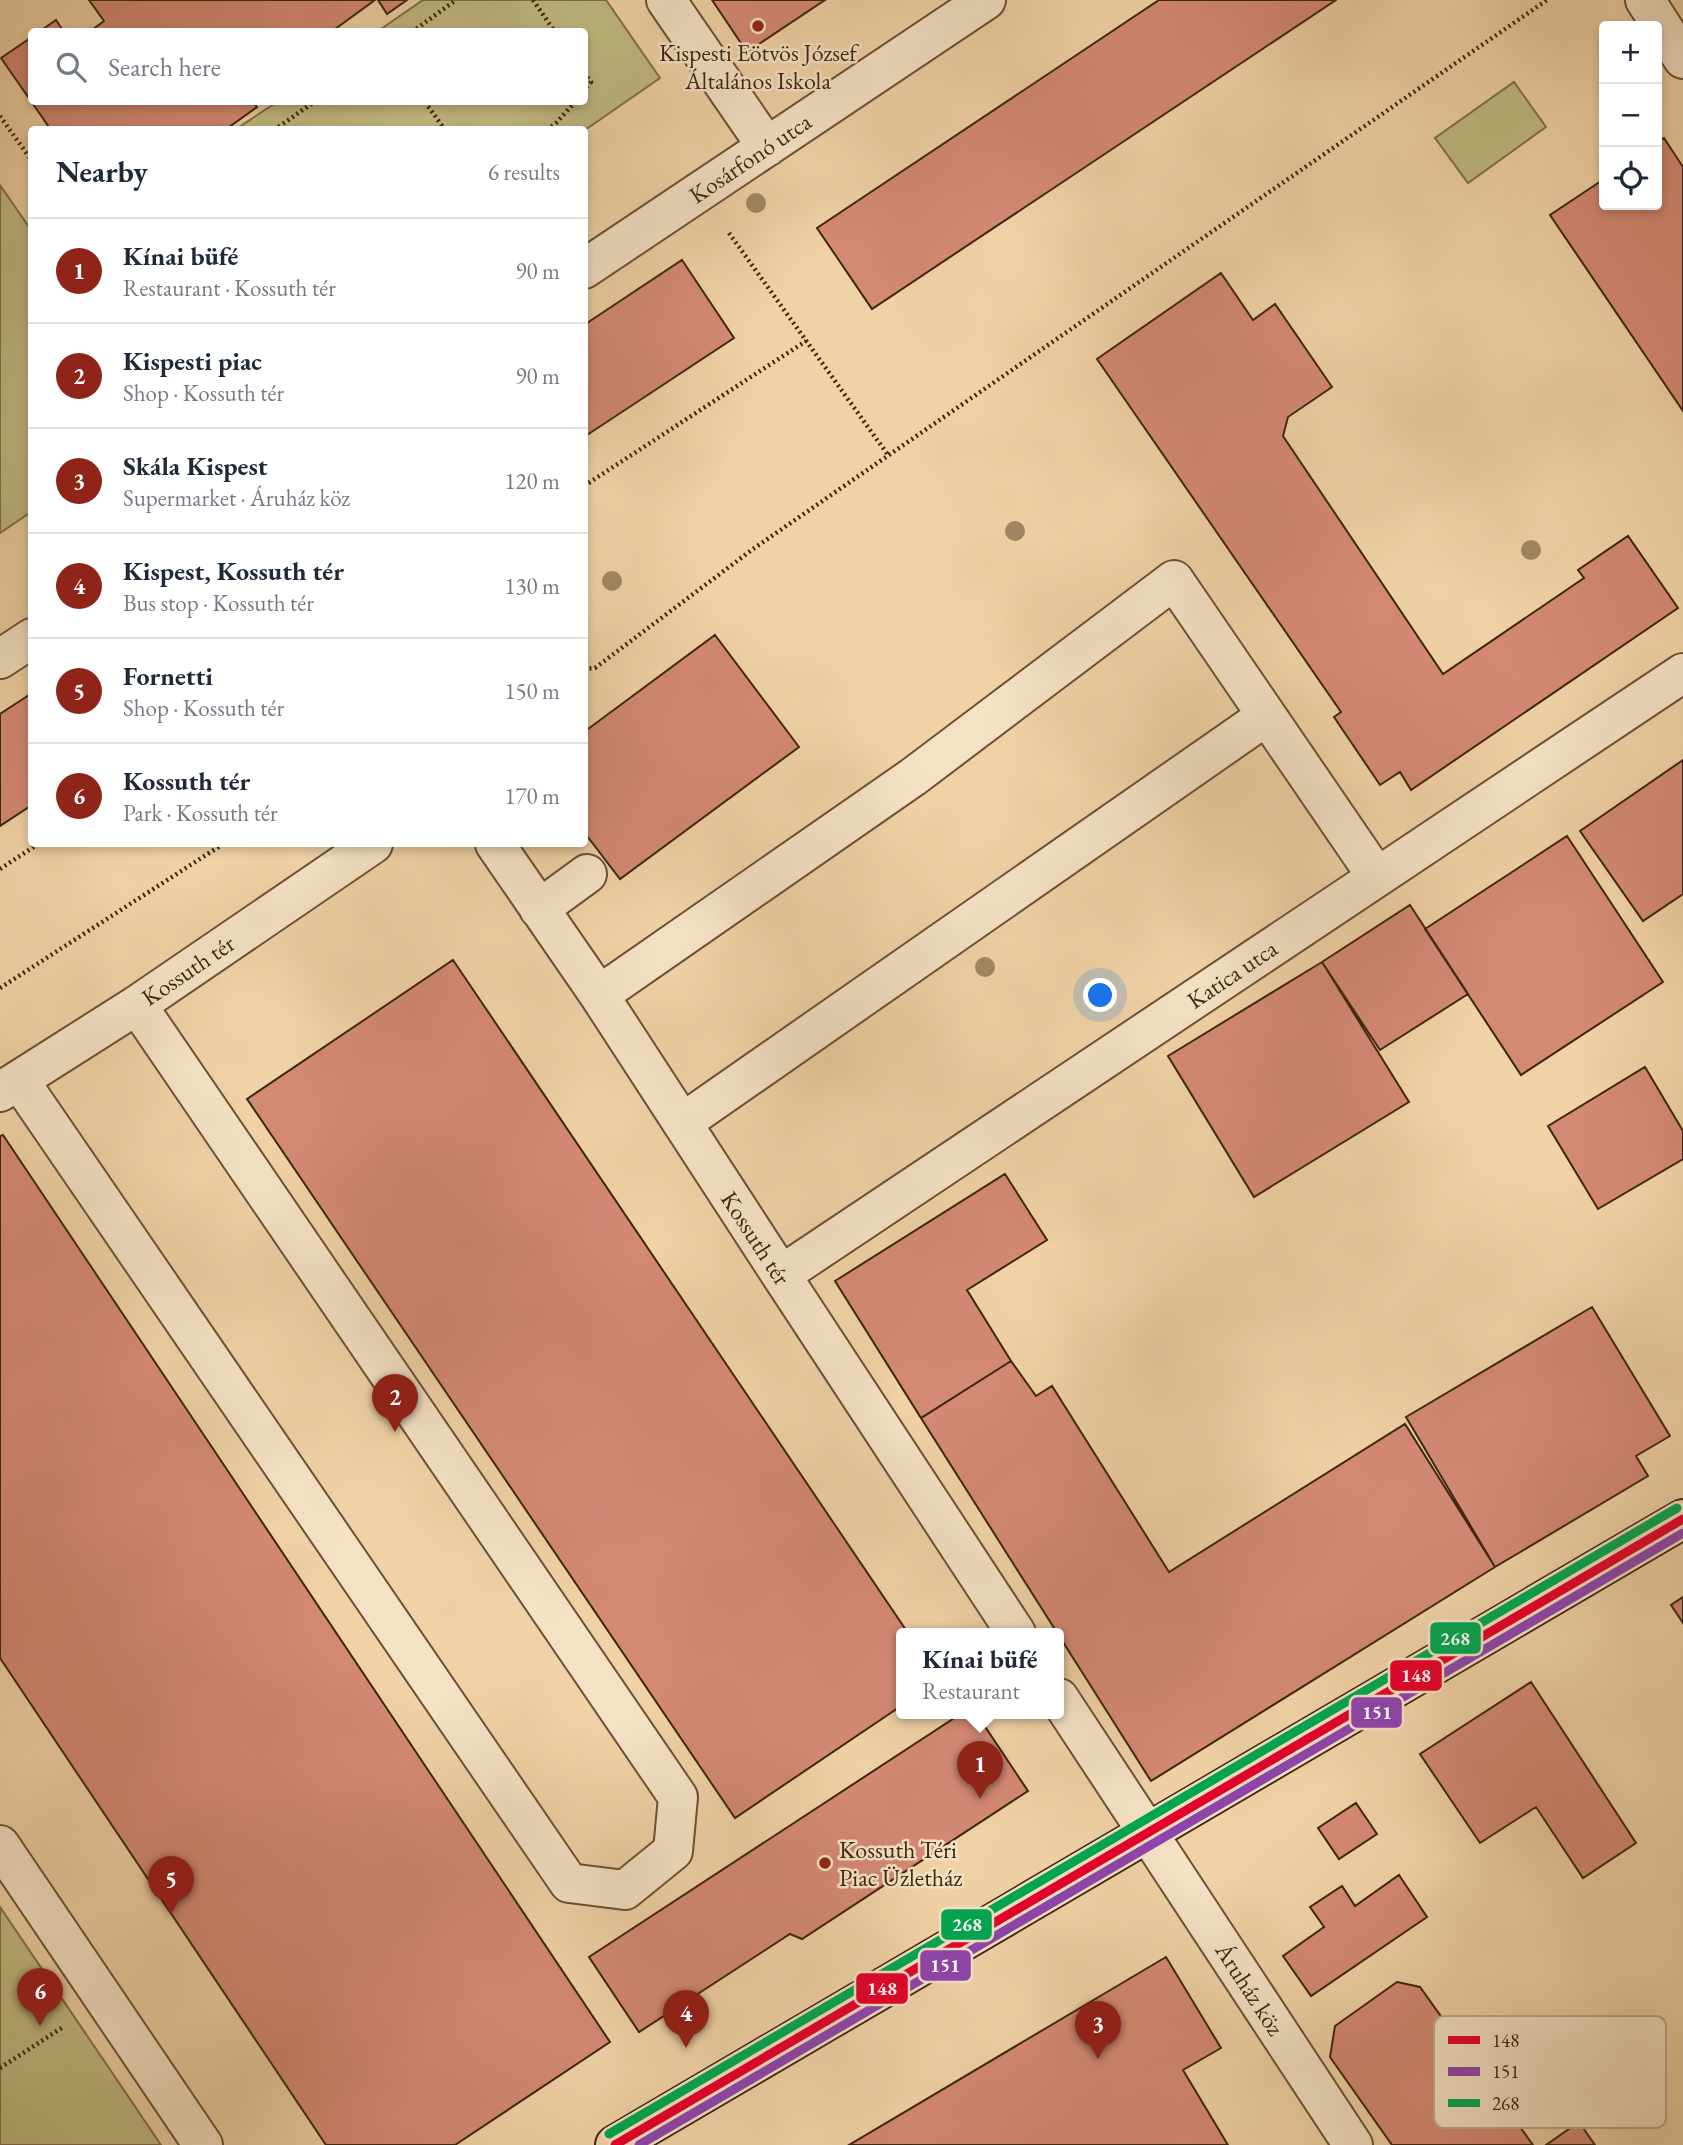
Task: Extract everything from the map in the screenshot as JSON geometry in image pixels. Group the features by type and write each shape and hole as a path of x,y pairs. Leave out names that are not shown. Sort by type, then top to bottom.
{"main road":[{"path":"615,2145 1683,1519"}],"street":[{"path":"666,0 767,147"},
{"name":"Kosárfonó utca","path":"588,266 986,0"},
{"path":"1645,0 1683,59"},
{"path":"599,995 913,777 1174,580 1265,717 1377,877"},
{"path":"0,659 28,641"},
{"name":"Katica utca","path":"780,1275 1683,673"},
{"path":"682,1123 1265,717"},
{"name":"Kossuth tér","path":"9,1086 137,1005 369,847"},
{"name":"Kossuth tér","path":"497,847 599,995 1013,1628"},
{"path":"539,909 587,874"},
{"path":"9,1086 569,1883 625,1890 673,1852 678,1797 137,1005"},
{"path":"1064,1706 1148,1833"},
{"name":"Áruház köz","path":"1148,1833 1353,2145"},
{"path":"0,1845 203,2145"}],"path":[{"path":"418,28 456,0"},
{"path":"533,0 552,28"},
{"path":"588,669 595,668 753,549 1547,0"},
{"path":"280,126 310,105"},
{"path":"427,105 442,126"},
{"path":"552,126 572,105"},
{"path":"0,116 28,155"},
{"path":"700,192 888,455"},
{"path":"588,483 806,341"},
{"path":"0,869 33,847"},
{"path":"0,988 218,847"},
{"path":"0,2068 105,2000"}],"shaded area":[{"path":"423,0 606,0 660,78 588,128 241,126 272,105 588,105 588,28 382,28"},
{"path":"1514,82 1546,127 1468,183 1435,138"},
{"path":"0,185 28,226 28,514 0,533"},
{"path":"0,1907 161,2145 0,2145"}],"building":[{"path":"89,0 375,0 336,28 94,28 104,21"},
{"path":"378,0 407,0 387,14"},
{"name":"Kispesti Eötvös József Általános Iskola","path":"712,0 825,0 747,52"},
{"path":"1159,0 1336,0 872,309 817,228"},
{"path":"56,20 61,28 45,28"},
{"path":"28,40 28,97 1,58"},
{"path":"34,105 257,107 231,126 48,126"},
{"path":"1664,138 1683,167 1683,411 1550,215 1599,182 1599,210 1662,210"},
{"path":"682,260 734,338 588,434 588,322"},
{"path":"1221,273 1253,320 1275,304 1332,387 1288,417 1283,436 1443,674 1584,578 1578,570 1628,536 1678,608 1411,790 1400,772 1380,785 1334,717 1341,712 1097,359"},
{"path":"715,635 799,747 620,879 588,837 588,729"},
{"path":"28,696 28,808 0,826 0,714"},
{"path":"1683,760 1683,894 1643,921 1580,831"},
{"path":"1567,836 1663,982 1521,1075 1425,929"},
{"path":"1410,905 1468,994 1380,1050 1322,962"},
{"path":"453,960 905,1628 896,1628 896,1709 735,1818 247,1099"},
{"path":"1322,962 1409,1102 1254,1197 1168,1056"},
{"path":"1645,1067 1683,1131 1683,1159 1598,1209 1548,1126"},
{"path":"3,1135 610,2042 455,2145 326,2145 0,1658 0,1136"},
{"path":"1005,1174 1047,1240 967,1290 1011,1361 921,1418 835,1281"},
{"path":"1592,1307 1670,1436 1636,1456 1648,1476 1495,1567 1406,1417"},
{"path":"1011,1361 1036,1396 1052,1386 1169,1572 1405,1424 1495,1567 1151,1781 1064,1644 1064,1628 1054,1628 921,1418"},
{"path":"1683,1597 1683,1623 1671,1605"},
{"path":"1531,1682 1636,1843 1583,1878 1536,1807 1480,1843 1420,1754"},
{"name":"Kossuth Téri Piac Üzletház","path":"953,1719 980,1719 1028,1791 802,1939 790,1934 639,2032 589,1957"},
{"path":"1356,1803 1377,1834 1339,1859 1318,1828"},
{"path":"1399,1875 1427,1917 1311,1996 1283,1956 1324,1927 1310,1907 1342,1886 1355,1906"},
{"path":"1166,1957 1221,2048 1183,2070 1228,2145 849,2145"},
{"path":"1397,1982 1420,1987 1441,2016 1434,2016 1434,2128 1521,2128 1533,2145 1392,2145 1330,2057 1335,2026"},
{"path":"1570,2128 1583,2128 1595,2145 1546,2145"}],"transit line":[{"name":"268","path":"609,2134 1677,1508"},
{"name":"148","path":"615,2145 1683,1519"},
{"name":"151","path":"639,2145 1683,1533"}],"place":[{"name":"Kispesti Eötvös József Általános Iskola","path":"758,26"},
{"name":"Kispesti piac","path":"395,1432"},
{"name":"Kínai büfé","path":"980,1799"},
{"name":"Kossuth Téri Piac Üzletház","path":"825,1863"},
{"name":"Fornetti","path":"171,1914"},
{"name":"Kossuth tér","path":"40,2026"},
{"name":"Kispest, Kossuth tér","path":"686,2048"},
{"name":"Skála Kispest","path":"1098,2059"}]}
